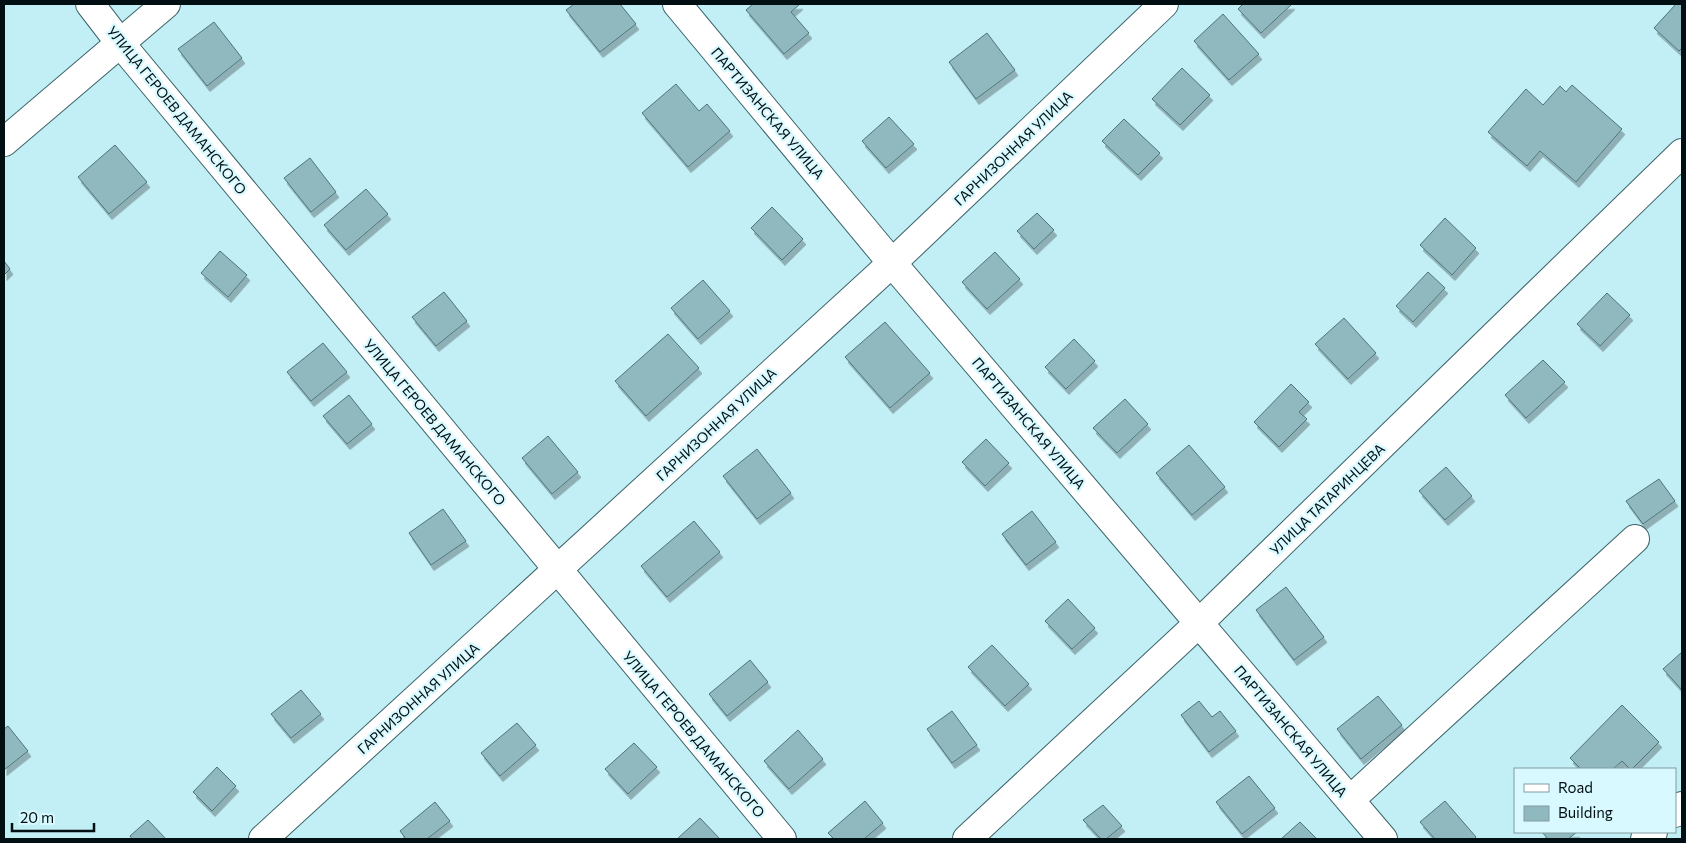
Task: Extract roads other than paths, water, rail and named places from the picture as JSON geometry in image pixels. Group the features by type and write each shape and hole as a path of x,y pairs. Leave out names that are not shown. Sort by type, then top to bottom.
{"street":[{"name":"УЛИЦА ГЕРОЕВ ДАМАНСКОГО","path":"90,4 120,43 782,839"},
{"path":"4,142 166,4"},
{"name":"ПАРТИЗАНСКАЯ УЛИЦА","path":"677,4 892,263 1383,839"},
{"name":"ГАРНИЗОННАЯ УЛИЦА","path":"263,839 892,263 1164,4"},
{"name":"УЛИЦА ТАТАРИНЦЕВА","path":"967,839 1199,623 1682,153"},
{"path":"1350,800 1635,539"}]}
